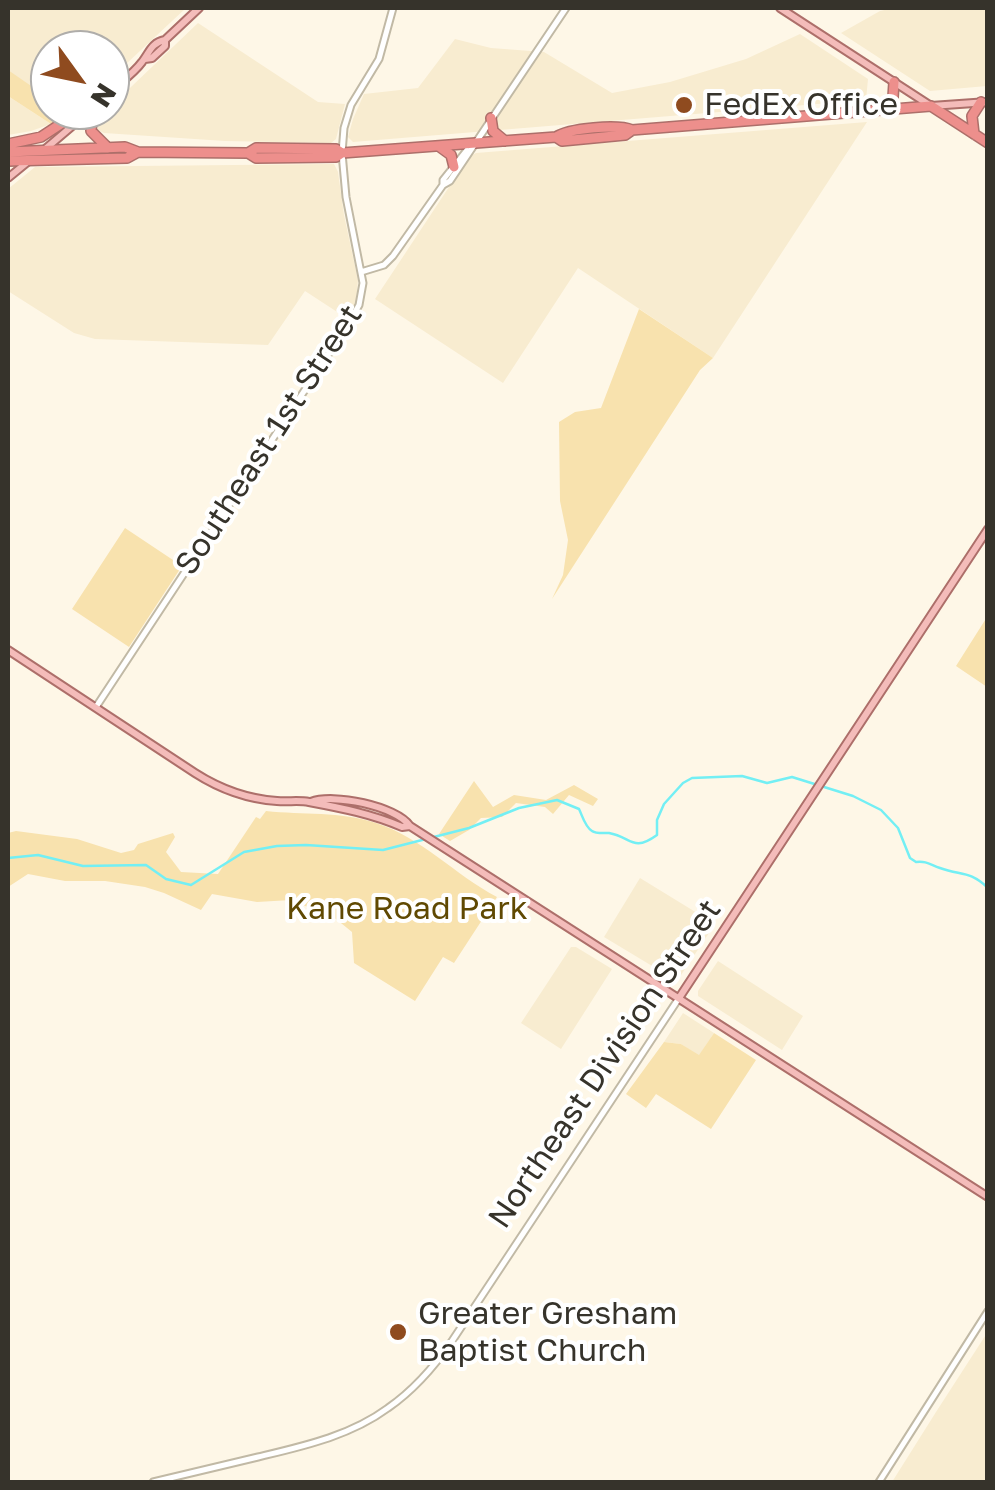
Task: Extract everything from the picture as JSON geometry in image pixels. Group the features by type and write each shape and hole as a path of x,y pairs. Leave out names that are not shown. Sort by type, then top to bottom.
{"highway":[{"path":"887,110 894,82"},
{"path":"974,134 972,116 984,102"},
{"path":"8,148 42,151 125,147 138,152 248,153 256,148 336,149 342,153 556,137 562,132 609,128 632,130 931,106 988,142"},
{"path":"491,118 493,131 505,141"},
{"path":"574,140 578,135 609,128"},
{"path":"8,148 52,130"},
{"path":"91,130 108,148"},
{"path":"556,137 574,140 625,135 632,130"},
{"path":"440,147 451,156 454,167"},
{"path":"8,161 126,158 138,152"}],"main road":[{"path":"130,73 155,56 165,40 200,8"},
{"path":"780,8 931,106 984,102"},
{"path":"8,178 68,130"},
{"name":"Northeast Division Street","path":"679,998 988,529"},
{"path":"8,650 222,788 262,800 311,802 321,798 365,804 405,819 410,826 988,1197"}],"street":[{"path":"361,272 342,153 348,113 379,59 393,8"},
{"name":"Southeast 1st Street","path":"96,708 354,316 363,289 361,272 390,260 450,181 566,8"},
{"name":"Southeast 1st Street","path":"443,186 473,144"},
{"name":"Northeast Division Street","path":"153,1482 328,1439 372,1419 406,1394 452,1341 679,998"},
{"path":"879,1482 988,1312"}],"shaded area":[{"path":"8,8 186,8 130,60 130,30 30,30 30,101 8,87"},
{"path":"893,8 987,8 987,86 930,91 841,33"},
{"path":"198,23 318,102 345,104 336,139 331,143 225,141 98,130 130,130 130,88"},
{"path":"800,34 868,79 866,100 353,142 348,137 364,94 418,88 455,39 491,48 544,52 612,93 670,82 746,59"},
{"path":"8,96 30,110 30,130 34,130 8,135"},
{"path":"867,122 713,358 578,268 503,383 375,299 470,156 476,153"},
{"path":"334,164 358,280 356,303 348,319 305,291 268,345 95,339 74,333 8,291 8,189 35,167"},
{"path":"640,878 715,924 677,981 604,937"},
{"path":"571,947 612,969 561,1049 521,1023"},
{"path":"718,961 803,1016 782,1050 698,996"},
{"path":"683,1013 714,1033 699,1056 681,1044 664,1042"},
{"path":"987,1333 987,1482 892,1482 936,1412"}],"green space":[{"path":"8,70 30,85 30,110 8,96"},
{"path":"639,309 713,358 700,370 552,599 563,575 568,540 560,501 559,422 575,412 601,408"},
{"path":"125,528 182,566 129,647 72,609"},
{"path":"987,617 987,687 956,666"},
{"path":"474,781 493,807 514,795 546,800 574,785 598,799 593,806 569,795 553,814 545,807 516,803 502,817 481,818 450,841 439,834"},
{"name":"Kane Road Park","path":"266,811 335,815 376,823 408,837 497,897 454,963 443,957 415,1001 354,963 352,932 336,919 291,900 257,902 212,894 201,910 145,887 105,881 65,881 28,874 8,887 8,833 77,839 121,853 173,833 175,837 166,852 181,872 218,874 256,817 260,819"},
{"path":"714,1033 756,1060 711,1129 656,1094 646,1108 626,1094 664,1042 681,1044 699,1055"}],"waterway":[{"path":"8,858 38,855 83,866 146,865 166,879 191,885 244,852 306,845 383,850 557,800 579,809 594,832 642,843 657,835 657,820 664,804 692,778 742,776 767,783 792,777 853,796 881,810 898,828 910,858 970,876 988,888"}],"place":[{"name":"FedEx Office","path":"684,105"},
{"name":"Greater Gresham Baptist Church","path":"398,1332"}]}
